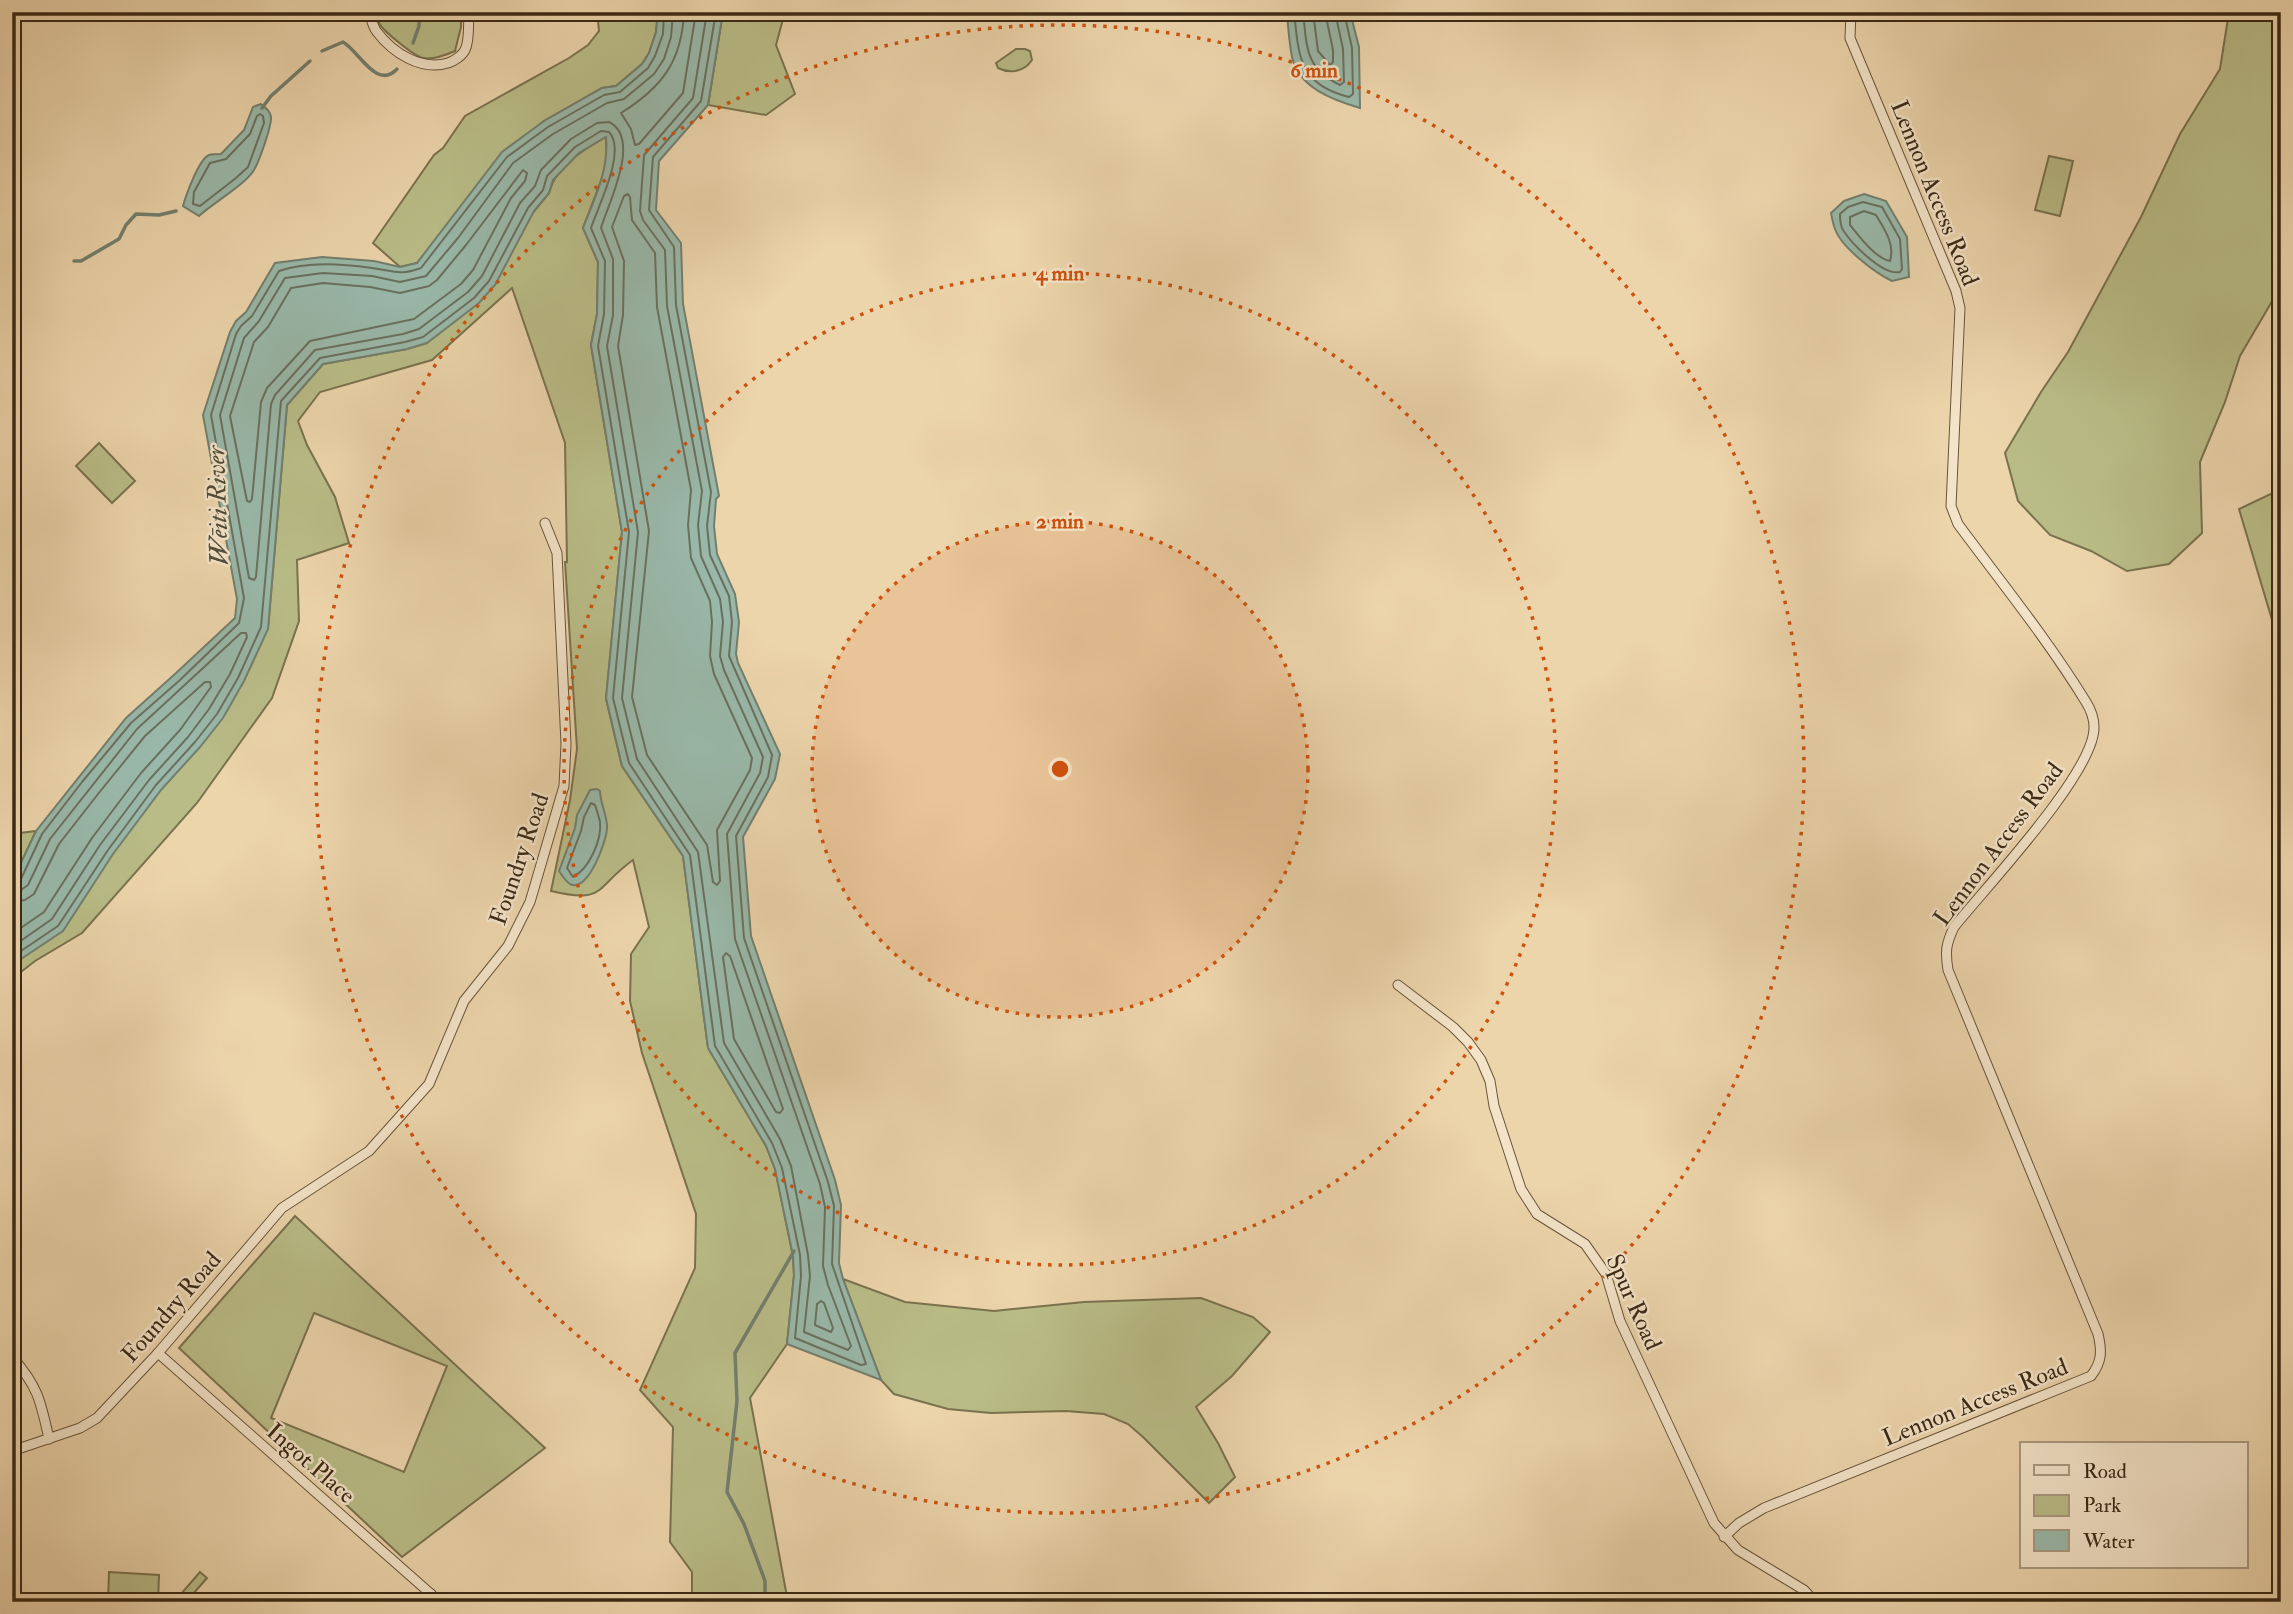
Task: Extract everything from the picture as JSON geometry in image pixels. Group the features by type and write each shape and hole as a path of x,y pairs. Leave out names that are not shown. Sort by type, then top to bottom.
{"street":[{"path":"369,12 376,30 391,46 416,62 428,65 454,61 464,51 469,12"},
{"name":"Lennon Access Road","path":"1724,1536 1751,1515 1765,1508 2091,1376 2101,1359 2098,1334 1948,970 1946,957 1946,944 1954,927 2035,829 2083,764 2093,742 2093,716 2045,643 1958,524 1951,506 1960,308 1956,291 1850,38 1851,12"},
{"name":"Foundry Road","path":"12,1451 80,1428 97,1418 158,1353 282,1208 369,1151 429,1084 464,1000 508,946 521,923 564,786 566,744 557,553 545,523"},
{"name":"Spur Road","path":"1398,985 1453,1027 1481,1060 1490,1081 1510,1160 1527,1202 1537,1214 1585,1244 1599,1261 1606,1274 1620,1321 1702,1502 1724,1536 1751,1559 1804,1590 1815,1602"},
{"name":"Ingot Place","path":"158,1353 440,1602"},
{"path":"12,1357 40,1396 49,1439"},
{"path":"424,1602 431,1594"}],"green space":[{"path":"377,12 461,12 461,27 455,51 435,58 419,56 399,43 382,27"},
{"path":"597,12 658,12 656,32 642,64 616,86 602,88 544,121 529,134 417,263 400,267 373,243 434,155 443,148 465,116 588,45 599,31"},
{"path":"723,12 785,12 776,45 795,94 766,115 708,105"},
{"path":"2229,12 2281,12 2281,286 2240,356 2225,402 2200,462 2202,533 2169,564 2127,571 2091,551 2050,535 2018,501 2005,453 2068,352 2141,217 2180,134 2220,69"},
{"path":"1016,49 1030,51 1032,60 1029,64 1016,71 998,68 996,63"},
{"path":"606,136 607,159 604,173 583,228 598,262 597,314 591,345 622,532 606,699 622,766 683,856 708,1048 766,1146 775,1169 793,1256 794,1275 787,1344 750,1398 788,1602 692,1602 692,1572 670,1542 673,1427 640,1390 695,1268 696,1214 642,1053 630,1001 631,954 649,927 633,860 591,894 582,896 551,891 570,800 577,749 565,562 565,443 512,288 432,360 320,392 298,421 307,445 335,497 349,543 297,560 299,621 272,698 197,803 82,933 35,961 12,979 12,927 268,629 287,405 323,364 427,343 549,193 564,167"},
{"path":"2049,156 2073,161 2060,216 2035,210"},
{"path":"99,443 135,481 112,503 76,466"},
{"path":"2281,489 2281,650 2239,509"},
{"path":"36,831 12,882 12,834"},
{"path":"295,1216 545,1448 402,1557 179,1348","holes":["314,1313 447,1366 404,1472 271,1418"]},
{"path":"843,1279 905,1302 994,1311 1084,1302 1201,1298 1253,1317 1270,1332 1232,1376 1196,1407 1235,1477 1209,1503 1128,1424 1104,1414 1066,1411 991,1413 948,1409 894,1394 881,1380"},
{"path":"109,1572 159,1575 158,1602 108,1602"},
{"path":"200,1572 207,1578 186,1602 174,1602"}],"water":[{"path":"658,12 723,12 708,105 659,161 656,210 681,243 683,304 719,496 716,499 714,526 717,554 735,594 739,622 736,654 738,663 780,754 775,779 743,837 751,936 835,1180 841,1205 839,1263 881,1380 787,1344 794,1275 793,1256 775,1169 766,1146 708,1048 683,856 622,766 606,698 622,532 591,345 597,314 598,262 583,228 603,172 606,137 579,153 553,180 549,193 534,211 495,285 479,303 427,343 323,364 287,405 268,629 244,681 223,718 161,790 113,854 63,931 12,965 12,882 36,831 126,718 235,618 237,599 203,415 230,332 236,321 246,312 275,263 322,257 374,261 400,267 417,263 502,152 544,121 602,88 616,86 642,64 656,32"},
{"path":"1287,12 1350,12 1359,47 1360,108 1328,97 1302,77 1292,57"},
{"path":"261,104 270,113 271,121 259,159 250,176 199,216 183,206 201,163 209,155 221,154 244,130 253,107"},
{"path":"1864,194 1886,201 1907,237 1909,277 1892,281 1885,277 1859,259 1838,236 1831,213 1844,201"},
{"path":"590,790 600,791 606,819 606,835 589,874 577,885 570,884 559,871 577,815"}],"waterway":[{"path":"413,43 419,26 419,12"},
{"path":"322,51 343,42 375,72 390,74 397,69"},
{"path":"262,108 271,96 310,61"},
{"path":"74,261 81,261 119,239 136,214 159,215 176,211"},
{"path":"765,1602 765,1581 744,1524 727,1492 737,1401 735,1353 794,1251"}],"water label":[{"name":"Wēiti River","path":"217,506"}]}
